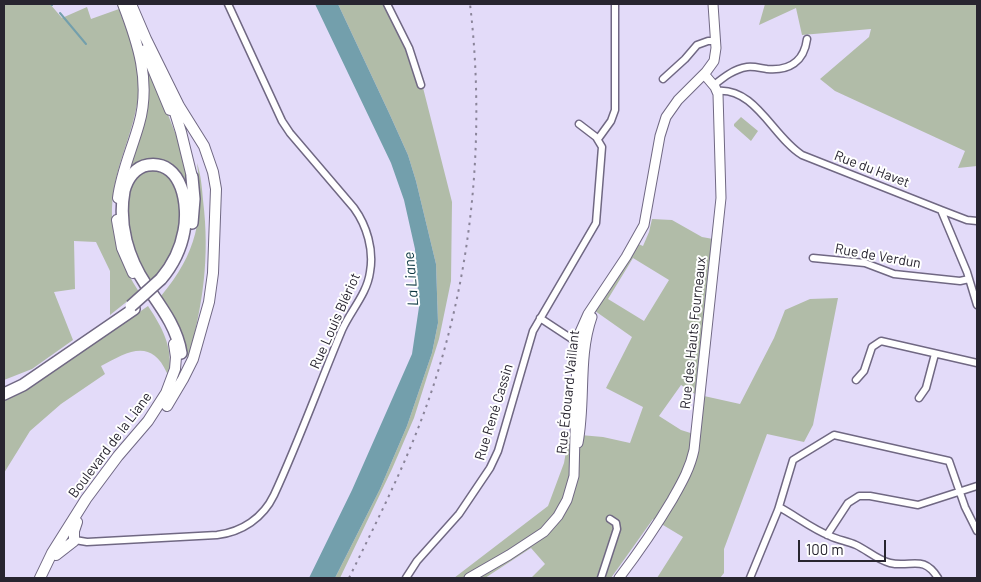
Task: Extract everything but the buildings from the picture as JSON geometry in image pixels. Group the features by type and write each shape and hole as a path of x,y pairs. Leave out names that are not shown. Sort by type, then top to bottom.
{"highway":[{"path":"162,281 180,245 185,224 185,205 180,186 174,174 166,168 150,165 136,170 127,182 123,202 124,231 134,264 169,319 177,337 181,353"},
{"path":"4,394 23,385 150,297 180,257 189,236 194,204 192,177"},
{"path":"4,387 39,374"}],"main road":[{"name":"Boulevard de la Liane","path":"124,4 174,120 187,156"},
{"name":"Boulevard de la Liane","path":"69,538 94,487 155,411 168,389 176,365 176,353 171,335 162,317 131,270 118,228 119,189 141,117 144,92 141,61 124,4"},
{"name":"Boulevard de la Liane","path":"131,4 175,112 187,156"},
{"name":"Boulevard de la Liane","path":"40,578 104,484 171,398 192,359 210,302 216,189 213,172 204,146 179,106 143,33"},
{"path":"187,156 192,177"},
{"path":"171,398 180,370 181,353"}],"street":[{"name":"Rue Louis Blériot","path":"69,538 87,542 217,535 236,531 258,516 267,508 276,492 345,324 368,284 371,254 369,239 362,221 354,208 282,121 228,4"},
{"path":"387,4 408,48 421,85"},
{"path":"579,124 598,139 613,118 615,110 615,4"},
{"name":"Rue Édouard Vaillant","path":"474,578 537,537 556,520 569,495 581,423 582,345 586,318 644,226 664,120 678,100 704,74 715,58 716,41 713,4"},
{"path":"704,74 716,88 730,72 748,67 780,70 790,67 804,54 807,39"},
{"path":"663,80 697,45 708,41 716,41"},
{"name":"Rue du Havet","path":"716,88 735,92 746,98 788,143 802,155 967,220 977,221"},
{"name":"Rue des Hauts Fourneaux","path":"619,578 660,519 686,475 693,455 721,198 716,88"},
{"name":"Rue René Cassin","path":"406,578 417,561 459,514 490,468 498,451 530,337 596,223 602,150 598,139"},
{"path":"941,210 969,279 977,305"},
{"name":"Rue de Verdun","path":"813,258 865,263 894,274 960,281 969,279"},
{"path":"540,318 582,345"},
{"path":"856,380 864,371 870,350 878,342 887,342 977,363"},
{"path":"919,398 926,388 936,354"},
{"path":"750,578 779,507 793,460 836,435 949,461 966,510 977,532"},
{"path":"828,536 848,503 859,496 916,505 977,486"},
{"path":"779,507 828,536 855,544 888,562 900,564 916,562 924,564 938,578"},
{"path":"601,578 617,529 616,523 610,519"}],"shaded area":[{"path":"4,4 50,4 62,18 87,7 91,19 119,9 135,57 139,87 131,129 117,173 112,208 113,225 121,257 139,292 110,315 110,271 96,242 74,241 75,289 54,292 73,340 32,369 4,380"},
{"name":"La Liane","path":"315,4 338,4 390,115 408,155 436,264 438,323 432,353 407,426 380,489 335,578 309,578 352,490 412,354 419,307 415,249 404,200 391,163"},
{"path":"338,4 389,4 418,68 452,202 451,281 439,339 414,418 392,469 340,578 335,578 380,489 407,426 432,353 438,323 436,264 408,155"},
{"path":"765,4 977,4 977,166 958,168 965,151 835,91 820,79 869,37 871,29 802,35 796,8 759,25"},
{"path":"146,62 182,150 190,200 169,261 150,284 138,262 127,227 126,174 147,95 148,78"},
{"path":"741,117 758,131 751,141 734,126"},
{"path":"197,163 201,182 206,242 204,281 198,320 188,360 178,327 161,296 183,265 195,234 199,201"},
{"path":"652,219 672,220 702,237 713,239 695,394 681,385 659,416 681,430 700,436 704,396 740,404 774,338 785,310 810,299 838,298 813,425 804,442 767,434 724,549 724,573 720,578 657,578 683,537 653,519 611,578 531,578 545,564 531,548 485,578 454,578 548,506 564,463 569,434 603,437 630,443 643,407 606,388 632,337 588,306 631,241 643,246","holes":["633,258 669,280 644,321 608,299"]},
{"path":"148,306 158,322 168,346 169,372 167,373 161,362 154,355 146,351 138,351 120,356 101,366 105,374 61,404 30,431 4,473 4,399 52,373"}],"waterway":[{"path":"60,13 86,44"}],"railway":[{"path":"349,578 417,432 441,361 454,311 464,260 475,158 475,55 470,4"}]}
